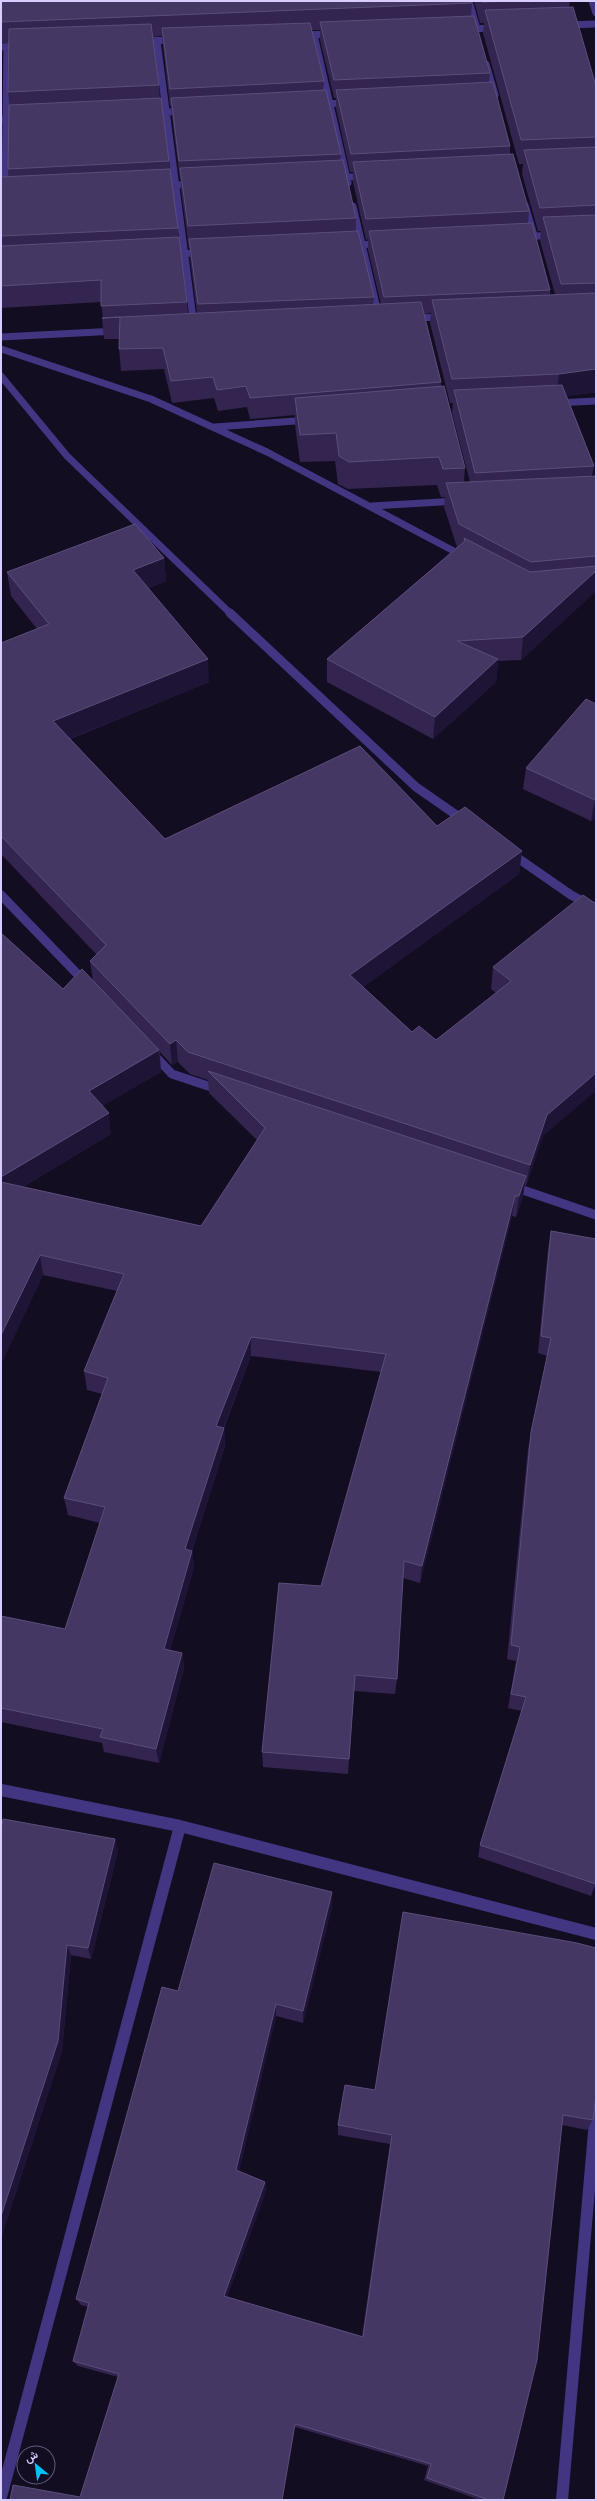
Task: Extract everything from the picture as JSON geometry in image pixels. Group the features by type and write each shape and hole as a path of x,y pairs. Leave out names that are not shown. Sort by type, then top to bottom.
{"street":[{"path":"469,1 479,36"},
{"path":"592,1 596,13"},
{"path":"556,26 596,24"},
{"path":"454,30 501,28"},
{"path":"290,36 345,34"},
{"path":"314,35 350,192"},
{"path":"134,42 181,40"},
{"path":"157,41 194,327"},
{"path":"12,193 3,194 4,47 30,46"},
{"path":"485,58 497,103"},
{"path":"487,96 495,95"},
{"path":"306,105 353,103"},
{"path":"143,113 190,111"},
{"path":"3,120 29,119"},
{"path":"324,178 378,176"},
{"path":"153,186 200,184"},
{"path":"524,199 536,244"},
{"path":"352,200 379,320"},
{"path":"510,237 565,235"},
{"path":"339,246 386,244"},
{"path":"162,254 208,252"},
{"path":"402,319 425,322 455,317"},
{"path":"1,337 125,331"},
{"path":"1,349 151,399 267,452 372,506 473,561"},
{"path":"1,376 67,456 210,594 416,787 474,827"},
{"path":"549,403 596,401"},
{"path":"213,427 314,419"},
{"path":"372,506 469,501"},
{"path":"500,845 571,895 596,908"},
{"path":"1,895 95,993"},
{"path":"144,1045 172,1074 233,1094"},
{"path":"498,1182 596,1215"},
{"path":"1,1790 180,1826 596,1934"},
{"path":"1,2496 180,1826"},
{"path":"562,2500 596,2109"}],"building":[{"path":"1,1 471,1 472,3 1,22"},
{"path":"482,1 517,1 482,2"},
{"path":"573,7 596,86 596,137 521,140 485,10"},
{"path":"474,16 490,73 334,80 320,22"},
{"path":"310,23 324,81 170,89 162,28"},
{"path":"151,24 159,85 8,92 9,29"},
{"path":"493,82 510,146 351,154 336,90"},
{"path":"326,90 341,154 179,161 171,98"},
{"path":"161,98 169,161 8,169 9,105"},
{"path":"596,147 596,205 540,208 524,150"},
{"path":"513,154 529,211 366,219 353,162"},
{"path":"343,160 356,218 188,226 180,168"},
{"path":"170,169 178,228 1,236 1,177"},
{"path":"596,215 596,283 561,284 543,217"},
{"path":"532,223 550,290 384,297 369,231"},
{"path":"358,231 374,297 198,304 189,239"},
{"path":"179,237 187,302 101,306 101,280 1,286 1,246"},
{"path":"596,293 596,369 559,374 452,379 432,300"},
{"path":"421,302 441,382 250,398 246,386 217,390 213,377 171,381 163,348 119,349 120,317"},
{"path":"562,385 594,466 475,473 454,390"},
{"path":"444,386 465,468 443,469 439,457 349,462 339,456 336,433 300,435 295,398"},
{"path":"596,476 596,556 531,562 459,524 446,483"},
{"path":"135,524 164,558 133,570 208,659 53,721 165,839 360,746 437,826 465,807 522,851 350,975 412,1032 419,1026 436,1040 511,981 493,967 583,895 596,904 596,1073 547,1115 530,1165 188,1052 176,1040 170,1044 90,961 106,945 1,836 1,643 49,624 7,572"},
{"path":"464,538 530,572 596,566 596,571 523,637 457,641 498,659 435,717 327,659 465,541"},
{"path":"586,699 596,704 595,800 526,768"},
{"path":"1,933 63,989 82,969 159,1050 89,1091 109,1113 1,1177"},
{"path":"208,1071 526,1176 519,1196 515,1196 422,1566 404,1561 397,1679 355,1675 349,1759 262,1752 279,1583 321,1586 386,1354 251,1337 216,1426 224,1428 185,1549 192,1551 164,1649 182,1653 156,1749 100,1737 103,1729 1,1708 1,1616 65,1629 105,1507 64,1498 108,1378 84,1371 124,1274 40,1255 1,1335 1,1182 201,1226 265,1128"},
{"path":"551,1231 596,1239 596,1884 480,1845 526,1697 511,1694 520,1647 511,1645 531,1432 551,1338 541,1336"},
{"path":"3,1819 115,1839 88,1948 67,1945 58,2041 1,2216 1,1828"},
{"path":"214,1863 332,1892 303,2011 276,2004 236,2170 265,2182 224,2296 363,2337 392,2135 338,2125 345,2085 375,2090 403,1912 577,1943 596,1948 596,2095 593,2120 563,2115 537,2360 503,2500 489,2500 427,2478 431,2464 295,2424 282,2500 10,2500 13,2485 80,2497 119,2374 73,2361 89,2303 76,2299 162,1987 178,1991"}]}
